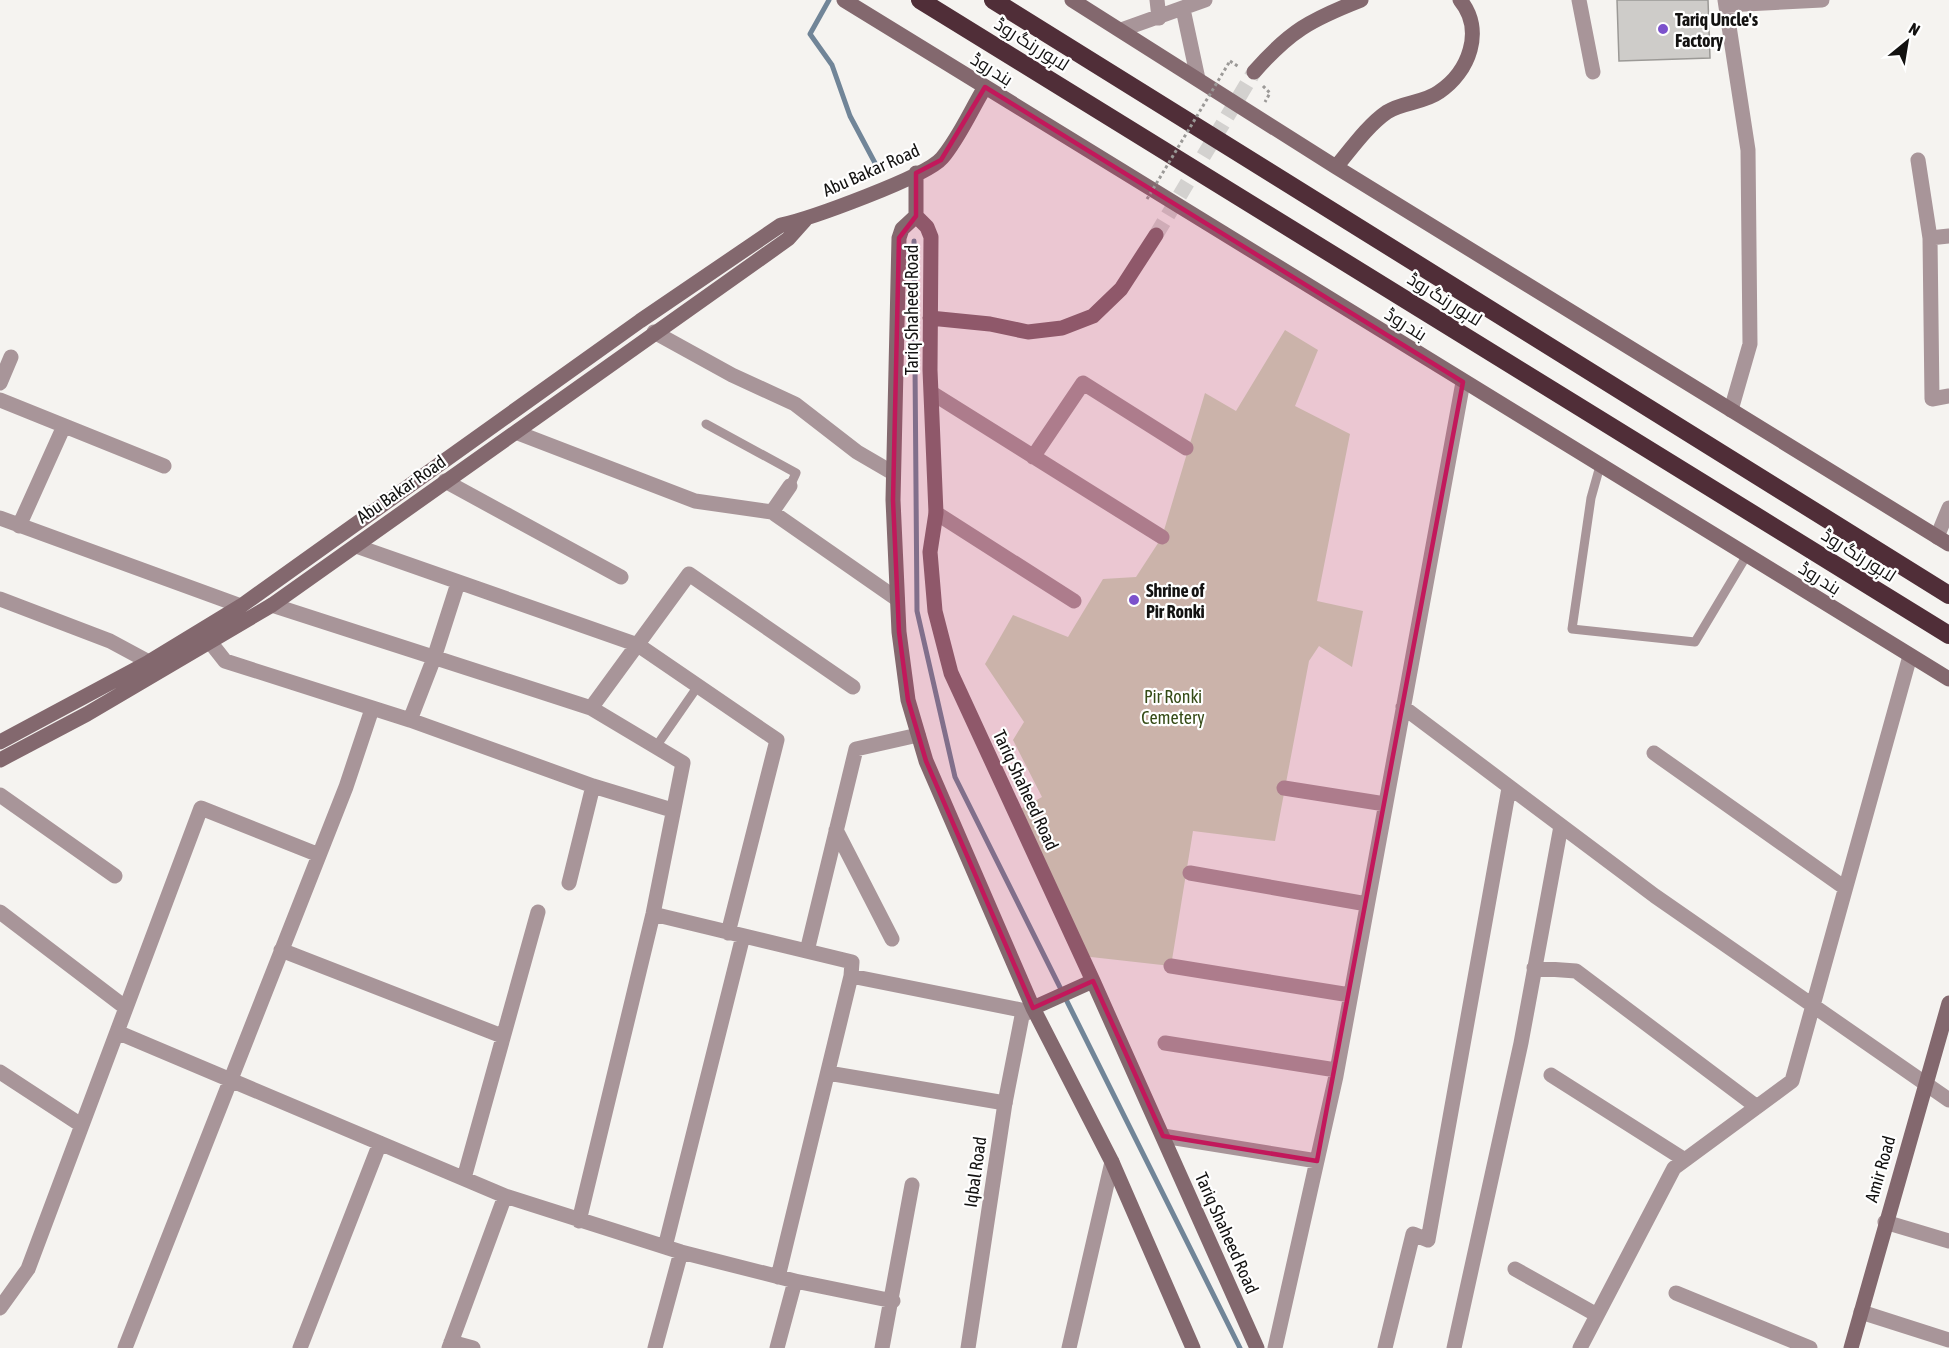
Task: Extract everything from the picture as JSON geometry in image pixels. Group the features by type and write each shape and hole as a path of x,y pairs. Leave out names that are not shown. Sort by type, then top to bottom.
{"highway":[{"name":"لاہور رنگ روڈ","path":"920,0 1949,634"},
{"name":"لاہور رنگ روڈ","path":"993,0 1949,595"}],"main road":[{"name":"بند روڈ","path":"844,0 1949,680"},
{"path":"1072,0 1336,167 1943,540"},
{"path":"1254,72 1280,42 1318,17 1361,0"},
{"path":"1336,167 1387,112 1438,93 1460,73 1471,51 1474,27 1460,0"},
{"name":"Abu Bakar Road","path":"0,742 149,662 241,606 781,225 805,220 916,173 941,160 985,87"},
{"path":"916,173 916,216"},
{"name":"Tariq Shaheed Road","path":"1193,1348 1112,1162 1033,1008 926,761 908,700 897,599 893,473 899,238 902,229 916,216 927,227 931,237 930,318 936,513 930,552 935,611 951,673 1257,1348"},
{"name":"Abu Bakar Road","path":"0,760 210,644 272,605 445,481 518,433 654,333 788,239 805,220"},
{"path":"930,318 990,324 1028,332 1062,328 1093,316 1121,289 1156,235"},
{"path":"1033,1008 1090,982"},
{"name":"Amir Road","path":"1851,1348 1949,1003"}],"street":[{"path":"1157,0 1159,18"},
{"path":"1121,30 1204,0"},
{"path":"1579,0 1593,72"},
{"path":"1731,410 1750,344 1748,150 1725,3 1822,0"},
{"path":"1183,9 1198,79"},
{"path":"1918,160 1930,238 1932,399 1949,396"},
{"path":"1930,238 1949,236"},
{"path":"654,333 732,375 795,404 856,452 893,473"},
{"path":"0,383 11,357"},
{"path":"1275,1348 1336,1070 1462,382"},
{"path":"1033,457 1083,383 1186,448"},
{"path":"932,393 1162,537"},
{"path":"0,400 164,466"},
{"path":"19,526 64,426"},
{"path":"518,433 695,501 772,512 897,599"},
{"path":"445,481 621,577"},
{"path":"772,512 790,486"},
{"path":"1943,540 1949,508"},
{"path":"936,513 1074,601"},
{"path":"0,518 241,606"},
{"path":"356,546 458,584 638,645 777,740 736,934 665,1247"},
{"path":"591,708 689,574 853,687"},
{"path":"410,720 434,658 458,584"},
{"path":"0,598 110,641 149,662"},
{"path":"272,605 591,708 683,763 653,914 579,1221"},
{"path":"201,630 225,661 410,720 593,786 672,810"},
{"path":"1580,1348 1674,1168 1792,1081 1910,656"},
{"path":"1403,708 1655,896 1949,1100"},
{"path":"125,1348 346,787 372,709"},
{"path":"807,951 856,749 918,735"},
{"path":"1654,753 1845,888"},
{"path":"569,883 593,786"},
{"path":"1284,788 1385,804"},
{"path":"1384,1348 1413,1234 1428,1240 1509,788"},
{"path":"0,795 115,876"},
{"path":"0,1308 28,1269 201,808 319,855"},
{"path":"1454,1348 1534,968 1561,826"},
{"path":"836,830 892,939"},
{"path":"1190,873 1367,904"},
{"path":"0,912 126,1008"},
{"path":"465,1178 502,1036 538,912"},
{"path":"653,914 852,962 851,976 778,1277"},
{"path":"280,950 502,1036"},
{"path":"1171,966 1350,995"},
{"path":"1534,968 1576,971 1756,1107"},
{"path":"851,976 1033,1008"},
{"name":"Iqbal Road","path":"968,1348 1005,1103 1022,1016 1033,1008"},
{"path":"117,1032 506,1196 681,1252 795,1281 893,1301"},
{"path":"1165,1043 1336,1070"},
{"path":"0,1072 81,1125"},
{"path":"828,1073 1005,1103"},
{"path":"1551,1076 1685,1160"},
{"path":"1162,1136 1317,1161"},
{"path":"300,1348 380,1143"},
{"path":"1070,1348 1112,1162"},
{"path":"882,1348 893,1301 912,1185"},
{"path":"473,1348 450,1345 506,1196"},
{"path":"1885,1222 1949,1241"},
{"path":"655,1348 681,1252"},
{"path":"1515,1269 1597,1315"},
{"path":"777,1348 795,1281"},
{"path":"1676,1293 1810,1348"},
{"path":"1861,1312 1949,1340"}],"lane":[{"path":"706,424 796,473 790,486"},
{"path":"1600,466 1591,498 1572,629 1695,642 1747,555"},
{"path":"655,748 698,686"}],"path":[{"path":"1147,199 1230,61"}],"highlighted area":[{"path":"985,87 1463,382 1317,1161 1163,1136 1093,981 1033,1008 926,761 908,700 899,632 893,500 899,238 916,216 916,173 941,160"}],"green space":[{"name":"Pir Ronki Cemetery","path":"1285,330 1318,350 1295,406 1350,434 1317,601 1363,611 1352,667 1319,646 1309,661 1275,841 1193,831 1171,966 1082,956 1015,812 1042,797 1013,740 1024,722 985,664 1013,615 1068,637 1103,579 1136,577 1162,537 1205,393 1236,411"}],"building":[{"name":"Tariq Uncle's Factory","path":"1617,0 1708,0 1710,58 1619,61"}],"waterway":[{"path":"829,0 810,34 832,65 850,116 875,163"},
{"path":"914,241 917,611 955,777 1240,1348"}],"tunnel":[{"path":"1156,235 1254,72"}],"place":[{"name":"Tariq Uncle's Factory","path":"1663,29"},
{"name":"Shrine of Pir Ronki","path":"1134,600"}]}
